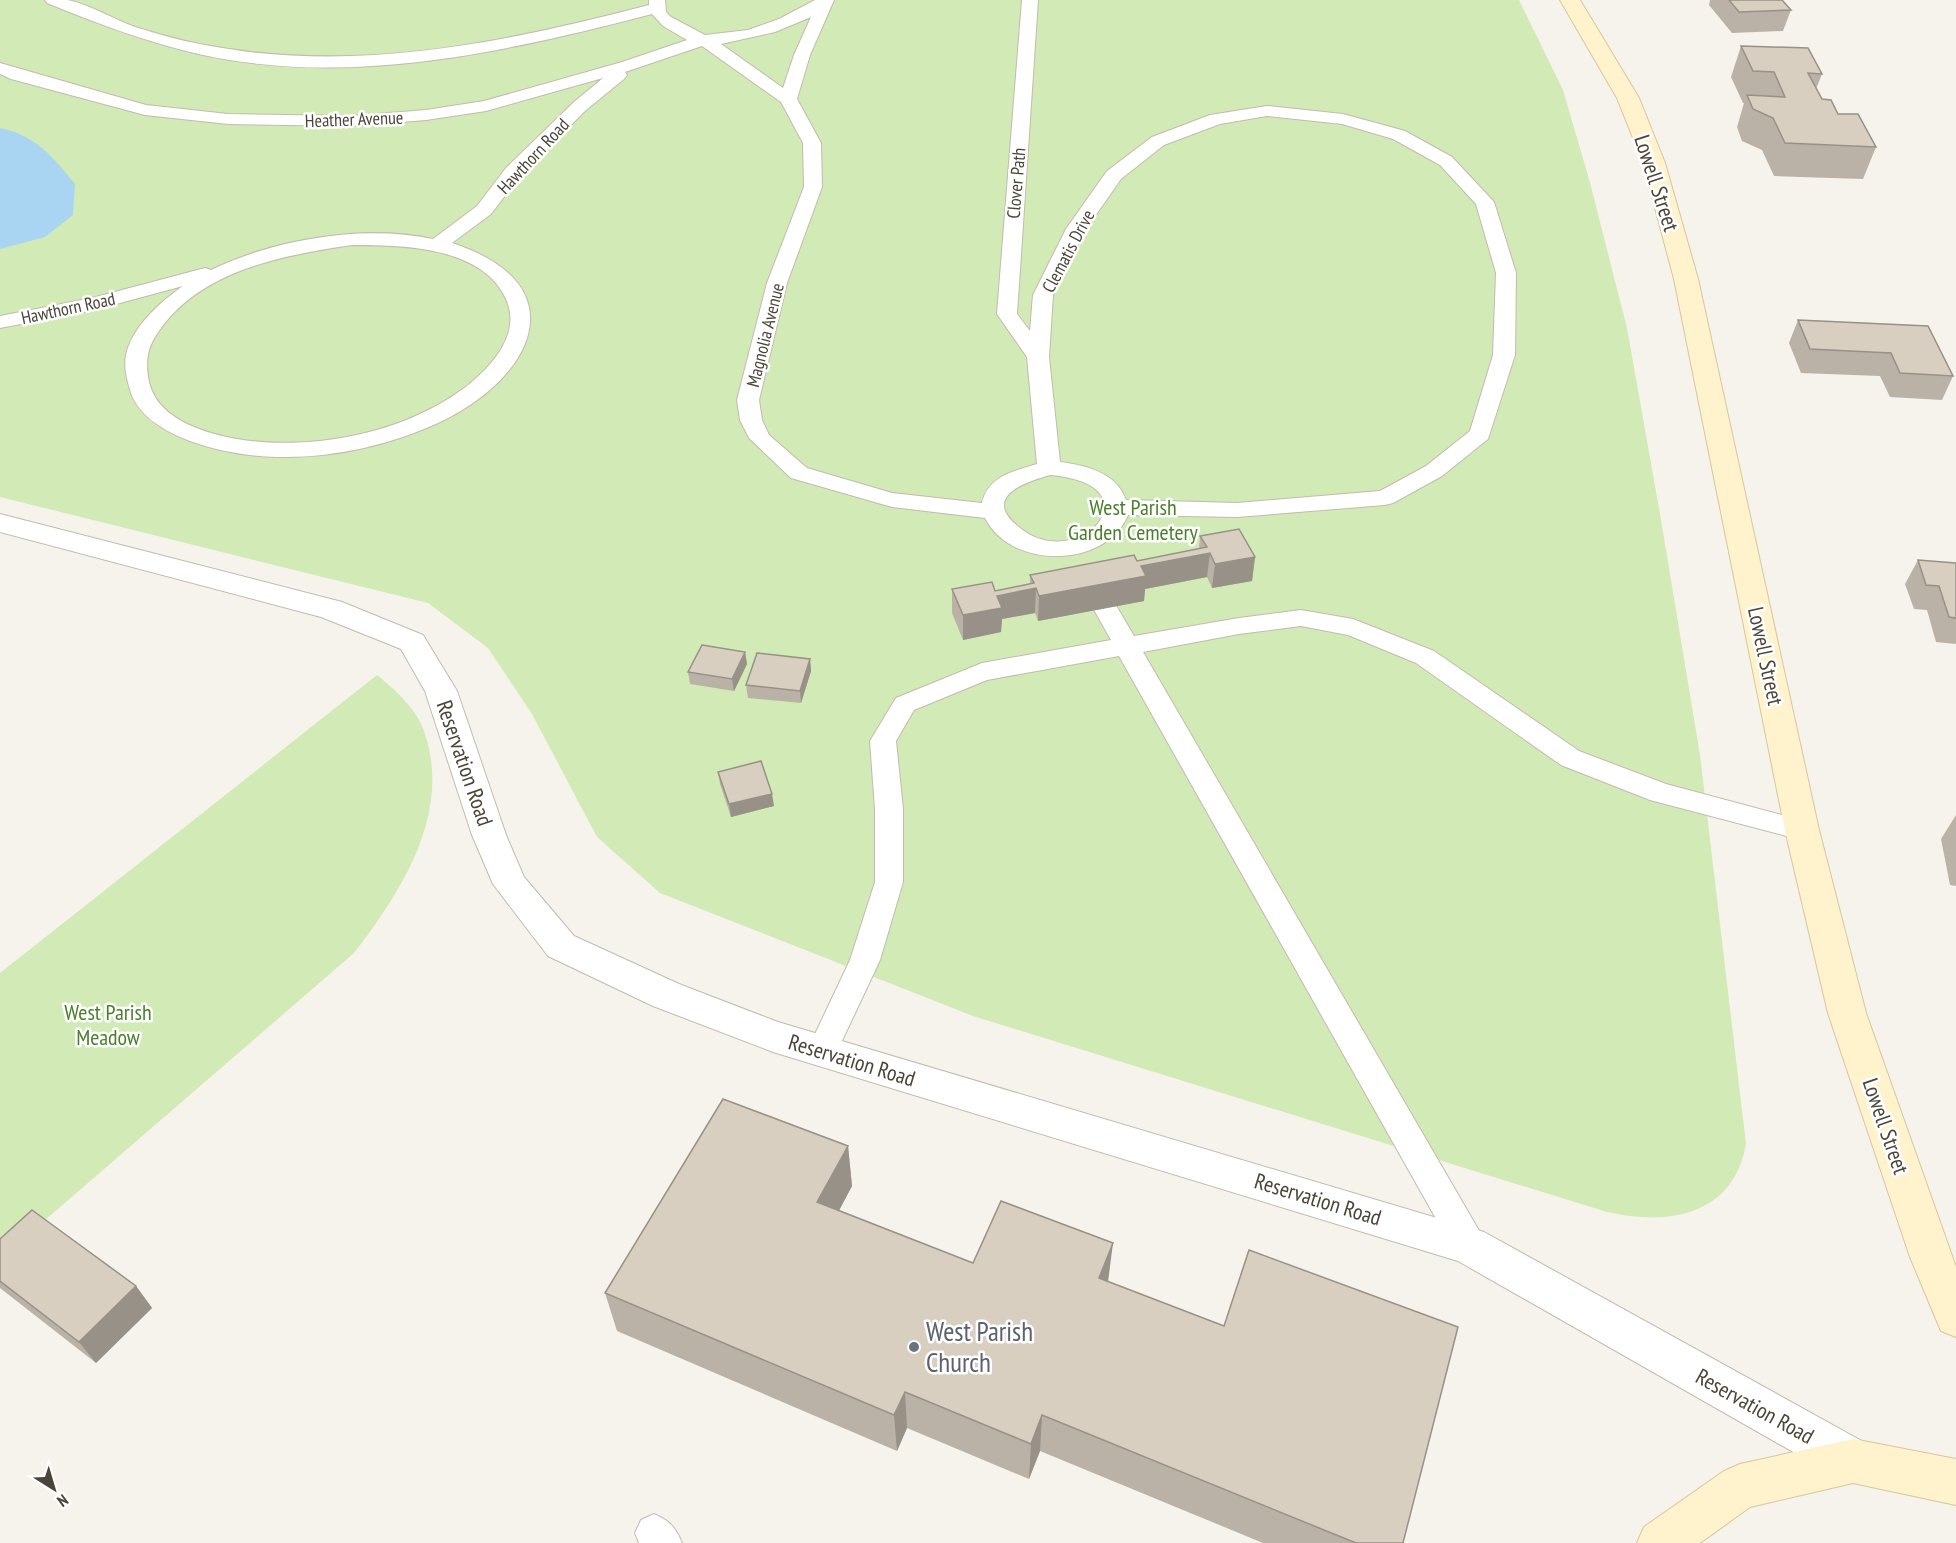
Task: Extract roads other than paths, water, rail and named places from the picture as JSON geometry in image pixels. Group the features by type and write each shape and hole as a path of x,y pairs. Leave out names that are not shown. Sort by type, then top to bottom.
{"main road":[{"name":"Lowell Street","path":"1570,0 1628,98 1654,163 1686,279 1802,830 1847,1013 1931,1257 1956,1317"},
{"path":"1660,1543 1740,1487 1853,1461 1956,1482"}],"street":[{"name":"Reservation Road","path":"0,523 331,609 412,642 441,691 489,835 510,884 561,946 666,995 773,1036 1469,1245 1853,1461"}],"lane":[{"path":"53,0 146,37 208,52 276,61 340,63 399,60 473,51 547,37 657,4"},
{"path":"625,0 657,4"},
{"path":"657,4 660,16 675,27 704,40 747,68 788,99 802,55 826,0"},
{"name":"Heather Avenue","path":"0,68 17,75 145,110 228,119 294,121 363,120 426,115 486,106 628,66 704,40 744,35 785,24 826,0"},
{"name":"Clover Path","path":"1030,0 1007,314 1038,357"},
{"name":"Hawthorn Road","path":"437,245 484,210 513,172 580,106 628,66"},
{"name":"Magnolia Avenue","path":"788,99 812,143 813,187 774,293 748,400 751,420 760,438 799,473 892,500 992,511"},
{"name":"Clematis Drive","path":"1049,468 1038,357 1043,295 1076,229 1114,175 1158,141 1216,119 1267,111 1343,119 1399,135 1446,161 1485,202 1506,273 1504,355 1480,434 1434,471 1385,498 1237,510 1118,507"},
{"path":"352,239 399,239 437,245 480,260 509,284 521,314 514,347 488,381 443,411 385,435 319,448 254,449 198,438 157,416 136,387 136,353 156,320 192,289 241,264 307,245 352,239"},
{"name":"Hawthorn Road","path":"0,322 94,304 241,264"},
{"path":"1049,468 1087,475 1103,483 1113,494 1118,507 1116,520 1106,532 1091,542 1077,557 1028,544 1004,530 998,524 992,511 992,499 1000,487 1012,477 1049,468"},
{"path":"1105,608 1469,1245"},
{"path":"822,1051 865,960 889,882 884,741 905,704 982,672 1239,626 1300,618 1353,627 1425,657 1570,758 1660,794 1802,830"}],"water":[{"path":"0,128 23,136 42,148 75,184 73,215 45,237 0,249"}],"place":[{"name":"West Parish Church","path":"914,1347"}],"park label":[{"name":"West Parish Garden Cemetery","path":"1133,520"},
{"name":"West Parish Meadow","path":"108,1024"}]}
